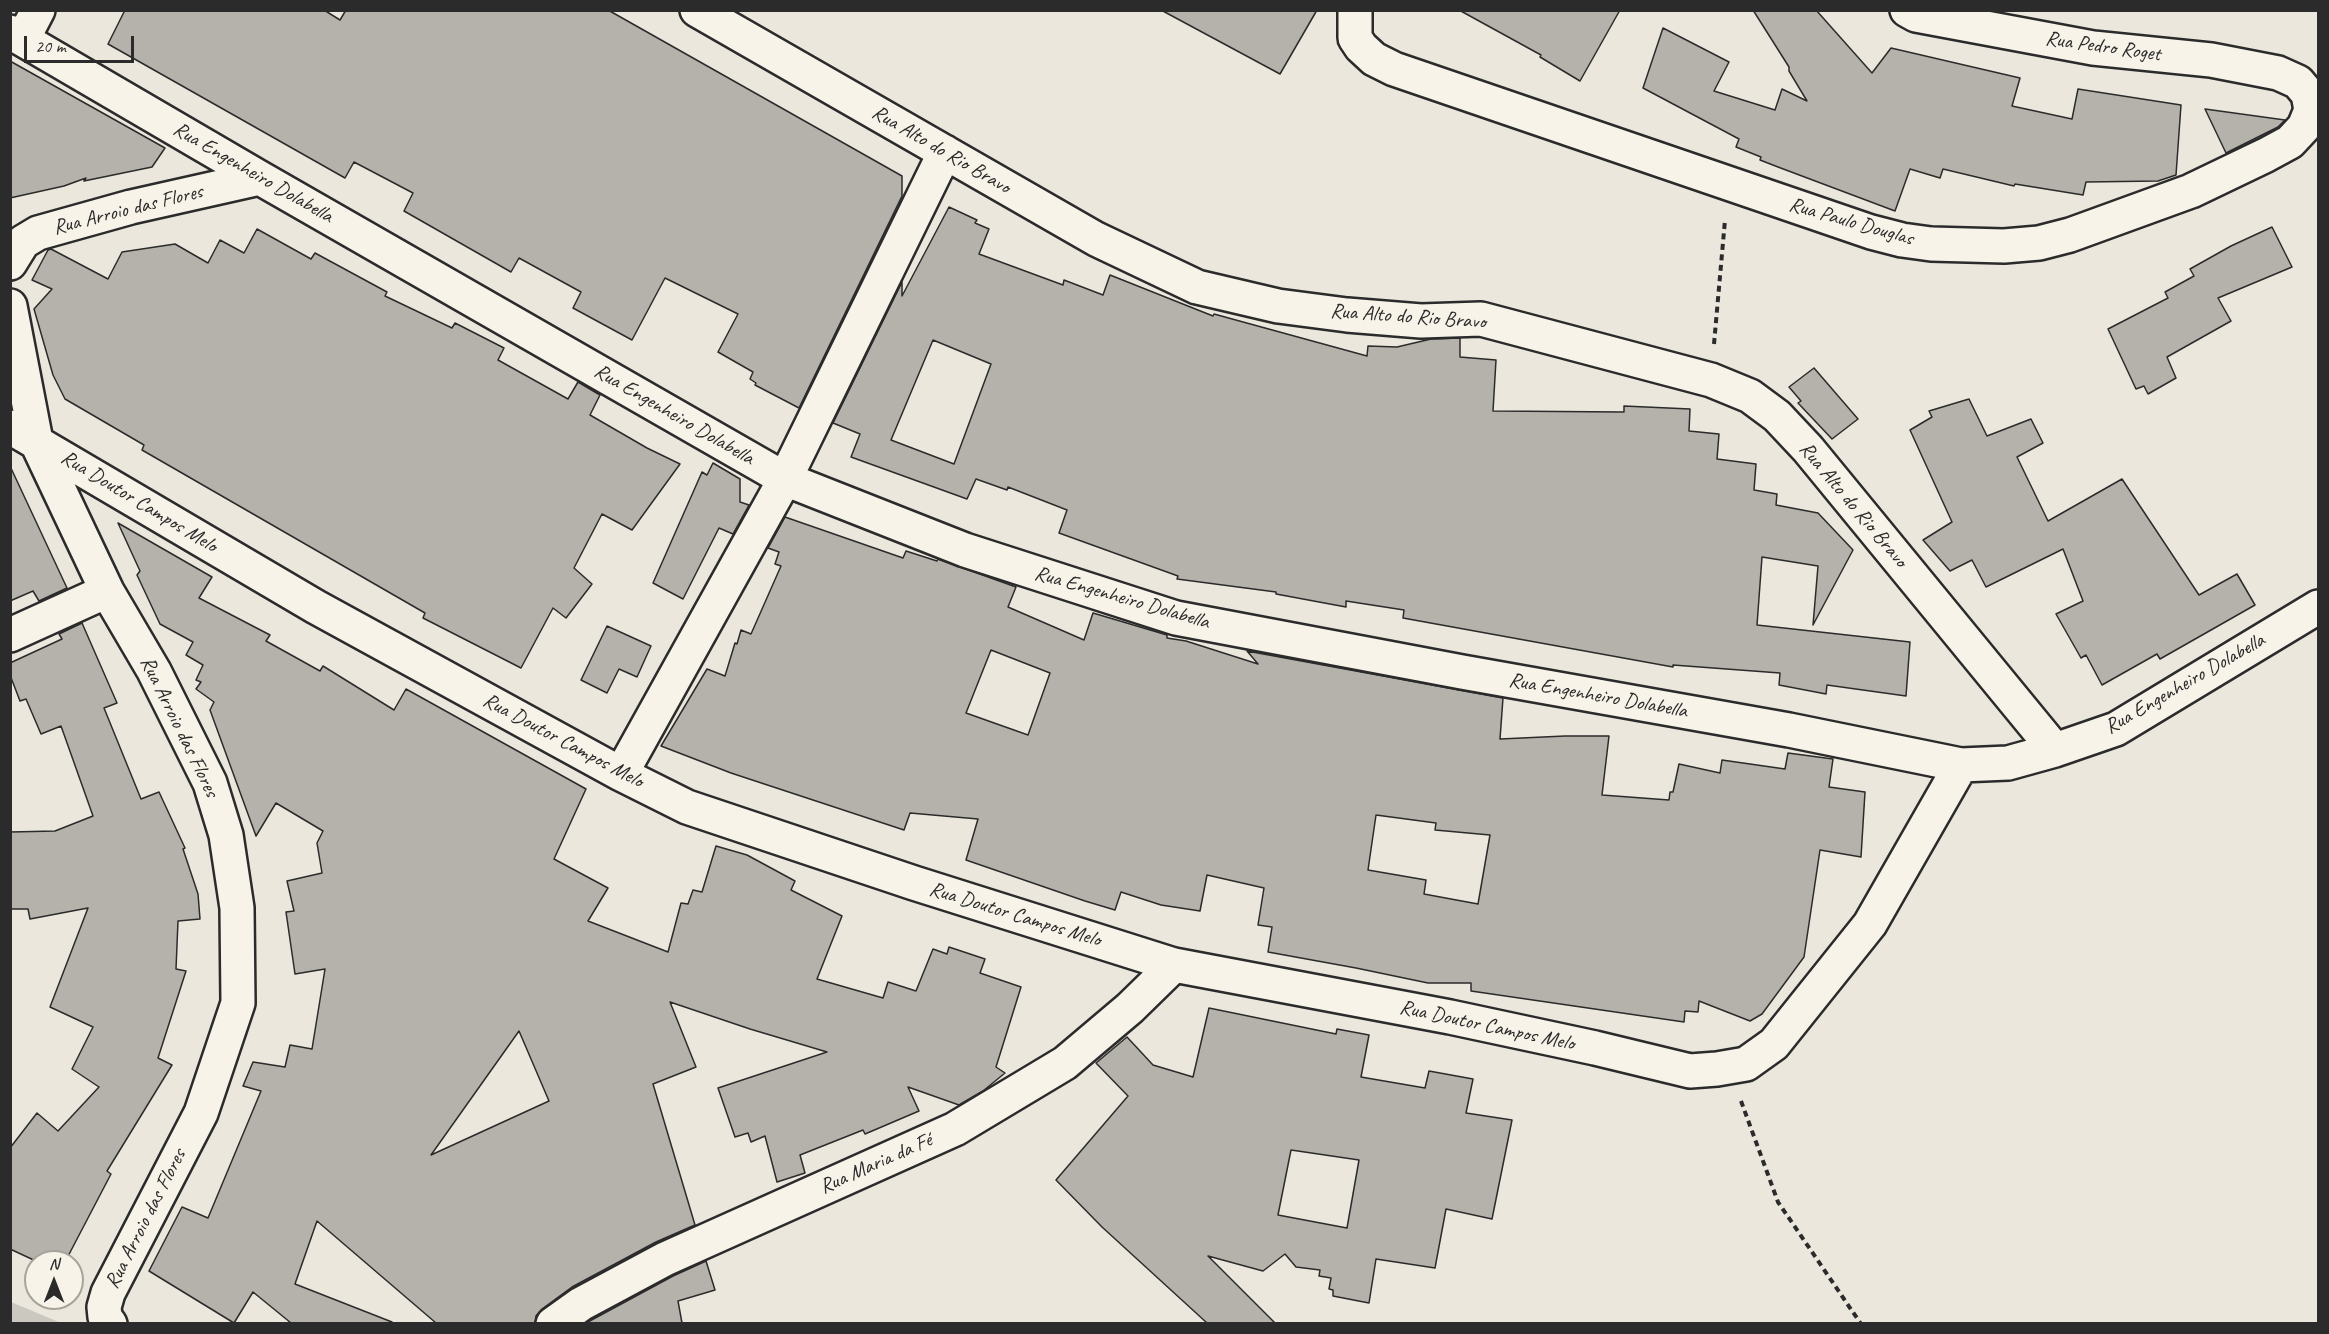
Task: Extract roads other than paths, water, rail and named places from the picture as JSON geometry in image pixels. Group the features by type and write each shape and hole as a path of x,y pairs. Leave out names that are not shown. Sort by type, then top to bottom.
{"street":[{"path":"17,36 38,10"},
{"name":"Rua Alto do Rio Bravo","path":"697,10 1095,239 1197,287 1278,306 1347,315 1421,321 1480,319 1711,380 1750,396 1777,416 1808,450 2055,750"},
{"name":"Rua Pedro Roget","path":"1907,10 1916,15 2093,48 2211,60 2277,73 2298,82"},
{"name":"Rua Paulo Douglas","path":"1355,24 1374,59 1394,69 1871,232 1931,244 2004,246 2038,243 2070,235 2191,191 2290,142 2304,127 2311,110 2308,94 2298,82"},
{"name":"Rua Engenheiro Dolabella","path":"17,36 785,479 964,550 1176,618 1789,730 1961,765 2008,762 2055,750 2116,729 2319,607"},
{"path":"621,774 785,479 945,152"},
{"name":"Rua Arroio das Flores","path":"10,263 23,242 38,233 131,207 260,178"},
{"name":"Rua Arroio das Flores","path":"10,306 23,434 107,591 154,671 210,783 226,835 237,908 238,1003 201,1113 108,1293 104,1307 105,1317 110,1323"},
{"name":"Rua Doutor Campos Melo","path":"23,434 316,607 621,774 687,807 914,883 1174,964 1450,1017 1690,1071 1746,1064 1774,1044 1870,924 1961,765"},
{"path":"10,635 107,591"},
{"name":"Rua Maria da Fé","path":"553,1323 581,1304 664,1259 955,1129 1065,1063 1130,1008 1174,964"}]}
